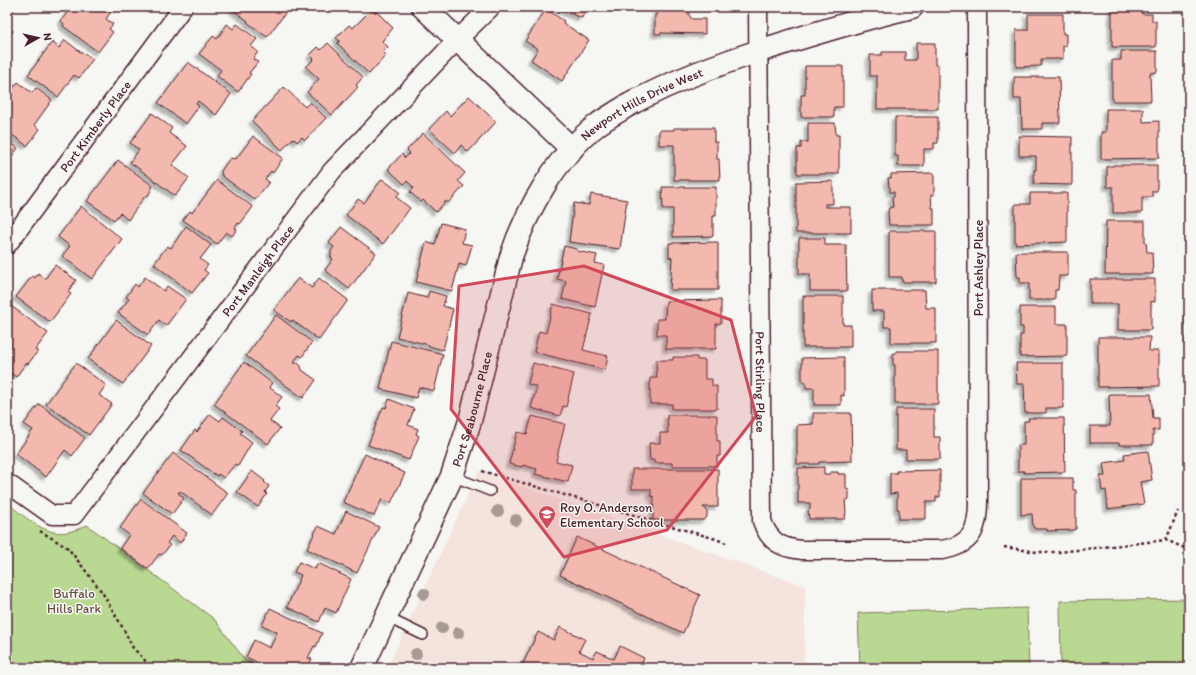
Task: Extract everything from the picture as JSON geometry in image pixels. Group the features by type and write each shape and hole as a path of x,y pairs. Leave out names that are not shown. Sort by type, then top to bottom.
{"street":[{"name":"Port Kimberly Place","path":"7,245 184,7"},
{"name":"Newport Hills Drive West","path":"423,7 572,149 597,125 648,95 710,68 789,40 912,7"},
{"name":"Port Manleigh Place","path":"7,483 52,515 74,515 332,171 457,40 491,7"},
{"name":"Port Stirling Place","path":"758,7 761,511 765,530 773,540 793,550 942,550 957,546 967,540 975,528"},
{"name":"Port Ashley Place","path":"975,528 978,511 977,7"},
{"name":"Port Seabourne Place","path":"362,668 452,476 470,421 511,257 525,221 543,189 572,149"}],"lane":[{"path":"452,476 490,492"},
{"path":"386,617 423,635"}],"path":[{"path":"478,470 726,543"},
{"path":"1166,540 1178,511"},
{"path":"38,530 68,548 102,592 133,648 144,659 149,668"},
{"path":"1004,547 1037,552 1059,552 1115,547 1166,540 1189,550"}],"highlighted area":[{"path":"584,266 731,320 756,416 667,530 564,557 451,409 459,286"}],"shaded area":[{"name":"Roy O. Anderson Elementary School","path":"479,471 805,586 804,668 387,668"}],"green space":[{"path":"1185,312 1189,313 1189,348 1185,348"},
{"name":"Buffalo Hills Park","path":"7,503 37,525 54,532 63,533 87,525 214,619 245,660 262,668 20,668 7,661"},
{"path":"1189,599 1189,668 1061,668 1060,601"},
{"path":"1027,608 1029,668 860,668 858,613"}],"building":[{"path":"7,7 16,7 7,19"},
{"path":"71,7 114,7 106,19 113,24 109,29 113,32 98,52 63,26 64,24 61,21"},
{"path":"235,7 290,7 267,37 233,10"},
{"path":"562,7 586,7 582,18 561,10"},
{"path":"657,7 689,7 689,15 692,19 705,19 705,34 655,34 655,15 657,14"},
{"path":"1112,7 1142,7 1142,14 1152,14 1152,21 1156,21 1156,47 1112,47"},
{"path":"546,9 564,21 563,23 589,40 562,81 531,60 538,49 525,41"},
{"path":"371,10 373,12 377,12 393,28 382,41 388,47 383,52 386,55 369,74 337,43 340,41 336,38 349,25 353,28"},
{"path":"1028,14 1063,14 1063,34 1066,34 1066,46 1063,46 1063,59 1041,59 1041,66 1016,67 1016,30 1028,30"},
{"path":"227,24 233,29 237,24 257,39 251,46 258,52 253,59 258,62 249,73 251,74 238,92 217,76 221,70 199,54 213,36 217,39"},
{"path":"7,26 13,31 7,39"},
{"path":"65,40 83,54 84,53 93,59 79,78 74,75 58,97 28,75 52,42 59,48"},
{"path":"328,43 363,77 356,85 358,87 332,115 307,92 319,79 306,67 314,59 310,55 318,47 321,50"},
{"path":"916,43 935,43 935,65 938,65 938,109 877,109 877,76 870,76 870,55 882,55 882,52 905,52 905,60 916,60"},
{"path":"1121,51 1157,51 1157,72 1150,73 1151,101 1112,101 1112,60 1121,60"},
{"path":"188,62 231,94 216,115 198,101 196,104 199,106 186,124 158,103"},
{"path":"805,66 843,66 843,107 834,107 834,117 801,117 801,95 805,95"},
{"path":"1014,77 1059,77 1060,123 1042,123 1042,129 1022,129 1021,99 1014,99"},
{"path":"18,82 32,93 36,88 52,100 34,125 40,129 27,146 7,131 7,96"},
{"path":"284,87 305,107 310,102 326,118 305,140 302,137 297,142 293,138 282,150 252,121"},
{"path":"469,96 496,122 468,152 461,145 455,153 429,129 446,111 450,116"},
{"path":"1106,109 1143,109 1143,122 1159,121 1159,158 1101,159 1101,132 1106,132"},
{"path":"152,113 172,128 169,133 187,146 172,165 189,178 175,196 130,162 139,150 130,143"},
{"path":"895,117 938,117 938,143 934,143 934,149 924,149 924,166 898,166 898,156 895,156"},
{"path":"808,123 835,123 836,135 839,135 839,174 797,174 797,148 801,148 801,142 808,142"},
{"path":"674,128 714,128 714,142 717,142 717,159 719,159 720,180 674,180 674,145 659,145 659,130 674,130"},
{"path":"423,133 465,173 458,181 464,186 448,203 446,201 436,212 423,200 421,202 410,192 414,188 407,181 404,184 388,169 402,154 405,158 410,153 407,150"},
{"path":"253,136 283,158 273,173 271,171 265,179 269,182 255,200 222,176 221,171 230,158 236,159"},
{"path":"1019,136 1072,137 1072,185 1034,184 1036,156 1019,156"},
{"path":"7,139 18,148 7,163"},
{"path":"118,160 153,186 148,196 145,196 128,220 120,213 114,220 87,201"},
{"path":"1157,165 1157,191 1152,191 1152,197 1142,197 1142,213 1113,213 1113,187 1107,187 1107,166"},
{"path":"934,173 934,195 931,195 932,208 934,208 934,225 889,225 888,211 889,208 893,207 892,197 894,197 894,192 890,192 889,187 888,178 891,178 891,174"},
{"path":"382,179 400,192 396,197 410,208 383,244 346,215 358,199 364,203"},
{"path":"217,180 253,207 240,224 238,223 235,228 237,229 232,236 226,232 217,244 183,220 190,211 192,213"},
{"path":"833,181 833,204 825,204 825,207 851,207 851,233 796,233 796,182"},
{"path":"662,187 716,187 716,216 713,216 713,236 673,237 673,209 663,209"},
{"path":"1030,193 1067,193 1067,242 1015,244 1015,204 1030,204"},
{"path":"591,194 627,200 620,249 569,242 574,203 589,205"},
{"path":"81,206 122,239 92,279 62,256 70,246 58,237"},
{"path":"1106,221 1145,221 1145,242 1147,252 1152,252 1153,274 1105,274"},
{"path":"441,223 465,229 462,243 472,245 466,266 459,264 452,291 416,282 426,242 435,245"},
{"path":"186,226 211,245 200,259 208,265 204,270 208,273 192,293 154,264 167,246 171,248"},
{"path":"341,227 376,253 349,289 325,270 333,259 331,257 331,251 334,247 329,243"},
{"path":"889,231 936,231 936,282 902,282 902,277 889,277"},
{"path":"799,238 825,238 825,245 846,245 847,291 810,291 810,274 799,274"},
{"path":"718,242 718,290 670,290 672,258 669,257 669,243"},
{"path":"564,246 577,249 577,251 597,255 595,263 604,265 595,307 562,299 566,281 557,279"},
{"path":"1016,252 1068,252 1068,276 1059,276 1058,290 1055,290 1055,300 1029,300 1029,283 1020,283 1020,277 1017,277"},
{"path":"55,265 76,280 68,292 71,294 50,322 16,297 32,276 35,278 38,273 45,279"},
{"path":"145,277 164,291 167,286 186,299 166,326 159,320 148,335 118,313 129,299 126,297 135,284 138,287"},
{"path":"298,278 312,288 319,278 348,300 319,340 292,320 291,322 274,310"},
{"path":"1090,279 1155,279 1155,302 1151,301 1151,330 1118,330 1118,304 1090,304"},
{"path":"872,290 925,290 926,308 936,308 936,343 891,343 891,327 884,327 884,311 872,311"},
{"path":"429,291 446,296 443,306 453,309 443,350 397,337 408,293 427,298"},
{"path":"803,296 843,296 843,325 851,325 851,347 803,347"},
{"path":"721,300 721,323 716,324 716,349 666,349 666,335 657,335 657,319 665,319 666,301"},
{"path":"553,304 592,314 583,350 608,356 605,370 534,352 539,331 546,333"},
{"path":"11,306 48,333 35,350 38,351 28,364 26,363 16,377 7,370 7,312"},
{"path":"1020,307 1056,307 1056,324 1067,324 1067,356 1020,357 1020,335 1023,335 1023,327 1020,327"},
{"path":"276,315 312,342 302,357 299,355 293,363 298,363 302,370 316,380 303,398 246,356"},
{"path":"116,320 151,346 123,384 88,359"},
{"path":"1098,337 1150,337 1149,351 1159,351 1159,386 1098,387"},
{"path":"391,341 443,354 434,391 419,387 416,398 380,389"},
{"path":"896,351 938,351 938,404 895,404 895,365 893,365 893,353 896,353"},
{"path":"673,357 697,357 697,360 705,360 705,379 712,379 712,386 717,386 717,409 672,409 672,404 650,404 650,378 657,378 656,360 673,360"},
{"path":"844,357 844,396 841,395 841,405 814,405 814,388 806,388 806,382 802,382 802,358"},
{"path":"244,362 272,383 269,387 282,397 275,406 279,409 270,421 280,428 268,444 214,404"},
{"path":"76,363 106,385 99,395 112,404 89,435 46,404"},
{"path":"533,363 574,374 566,407 563,406 560,416 531,408 537,387 528,384"},
{"path":"1016,363 1063,363 1063,408 1046,408 1046,413 1025,413 1024,384 1017,384"},
{"path":"1109,394 1151,394 1153,418 1159,418 1159,430 1153,430 1153,445 1090,443 1090,426 1110,426"},
{"path":"389,399 414,409 408,425 418,429 416,434 419,436 409,460 368,445 383,407 386,408"},
{"path":"39,404 85,438 72,456 65,450 46,477 16,454 33,430 24,424"},
{"path":"896,409 934,409 934,437 940,437 940,459 906,459 906,450 896,450"},
{"path":"813,413 851,413 852,461 797,464 797,425 813,424"},
{"path":"210,414 220,421 223,417 242,431 240,433 252,442 238,466 235,464 224,478 218,474 217,476 181,450 195,430 197,432"},
{"path":"667,415 717,415 717,441 720,441 720,456 717,456 717,466 672,466 672,463 654,463 654,460 650,460 649,443 660,443 660,433 668,433"},
{"path":"532,416 565,424 556,461 572,465 568,482 535,474 537,469 523,465 522,467 509,464 517,432 527,434"},
{"path":"1028,418 1064,418 1065,472 1024,473 1024,471 1018,471 1018,445 1024,445 1024,421 1029,421"},
{"path":"1148,451 1152,480 1140,482 1144,504 1108,509 1106,490 1102,491 1100,476 1105,476 1103,463 1125,460 1124,454"},
{"path":"173,453 228,493 212,515 180,491 178,493 184,498 172,514 143,493"},
{"path":"365,454 405,473 391,503 382,499 374,516 343,502"},
{"path":"824,467 824,474 838,472 838,474 846,474 846,489 849,490 849,499 845,501 845,519 809,519 808,511 810,509 810,503 798,503 798,468"},
{"path":"632,469 718,469 718,507 703,507 707,510 707,517 703,520 653,520 654,497 651,496 651,489 632,489"},
{"path":"940,470 940,497 936,497 936,502 926,502 926,519 899,519 899,509 897,509 897,493 890,494 890,473 897,473 896,471"},
{"path":"252,471 269,486 265,492 267,494 258,507 237,492"},
{"path":"1021,478 1073,478 1073,490 1076,490 1076,529 1047,531 1047,529 1035,529 1033,527 1032,514 1021,515"},
{"path":"141,499 187,533 180,543 172,536 167,543 170,545 162,555 159,554 148,569 120,548 129,535 120,528"},
{"path":"346,511 379,527 357,573 307,549 318,526 336,534"},
{"path":"577,537 700,595 683,633 560,575"},
{"path":"299,562 315,569 318,563 351,579 336,613 325,608 319,622 287,607 301,575 294,572"},
{"path":"270,608 322,633 316,647 314,646 308,658 312,659 307,668 269,668 246,657 254,640 270,648 277,632 262,625"},
{"path":"560,627 585,639 579,651 593,658 597,651 614,659 620,646 644,658 640,668 521,668 538,632 554,640"}],"place":[{"name":"Roy O. Anderson Elementary School","path":"547,529"}]}
